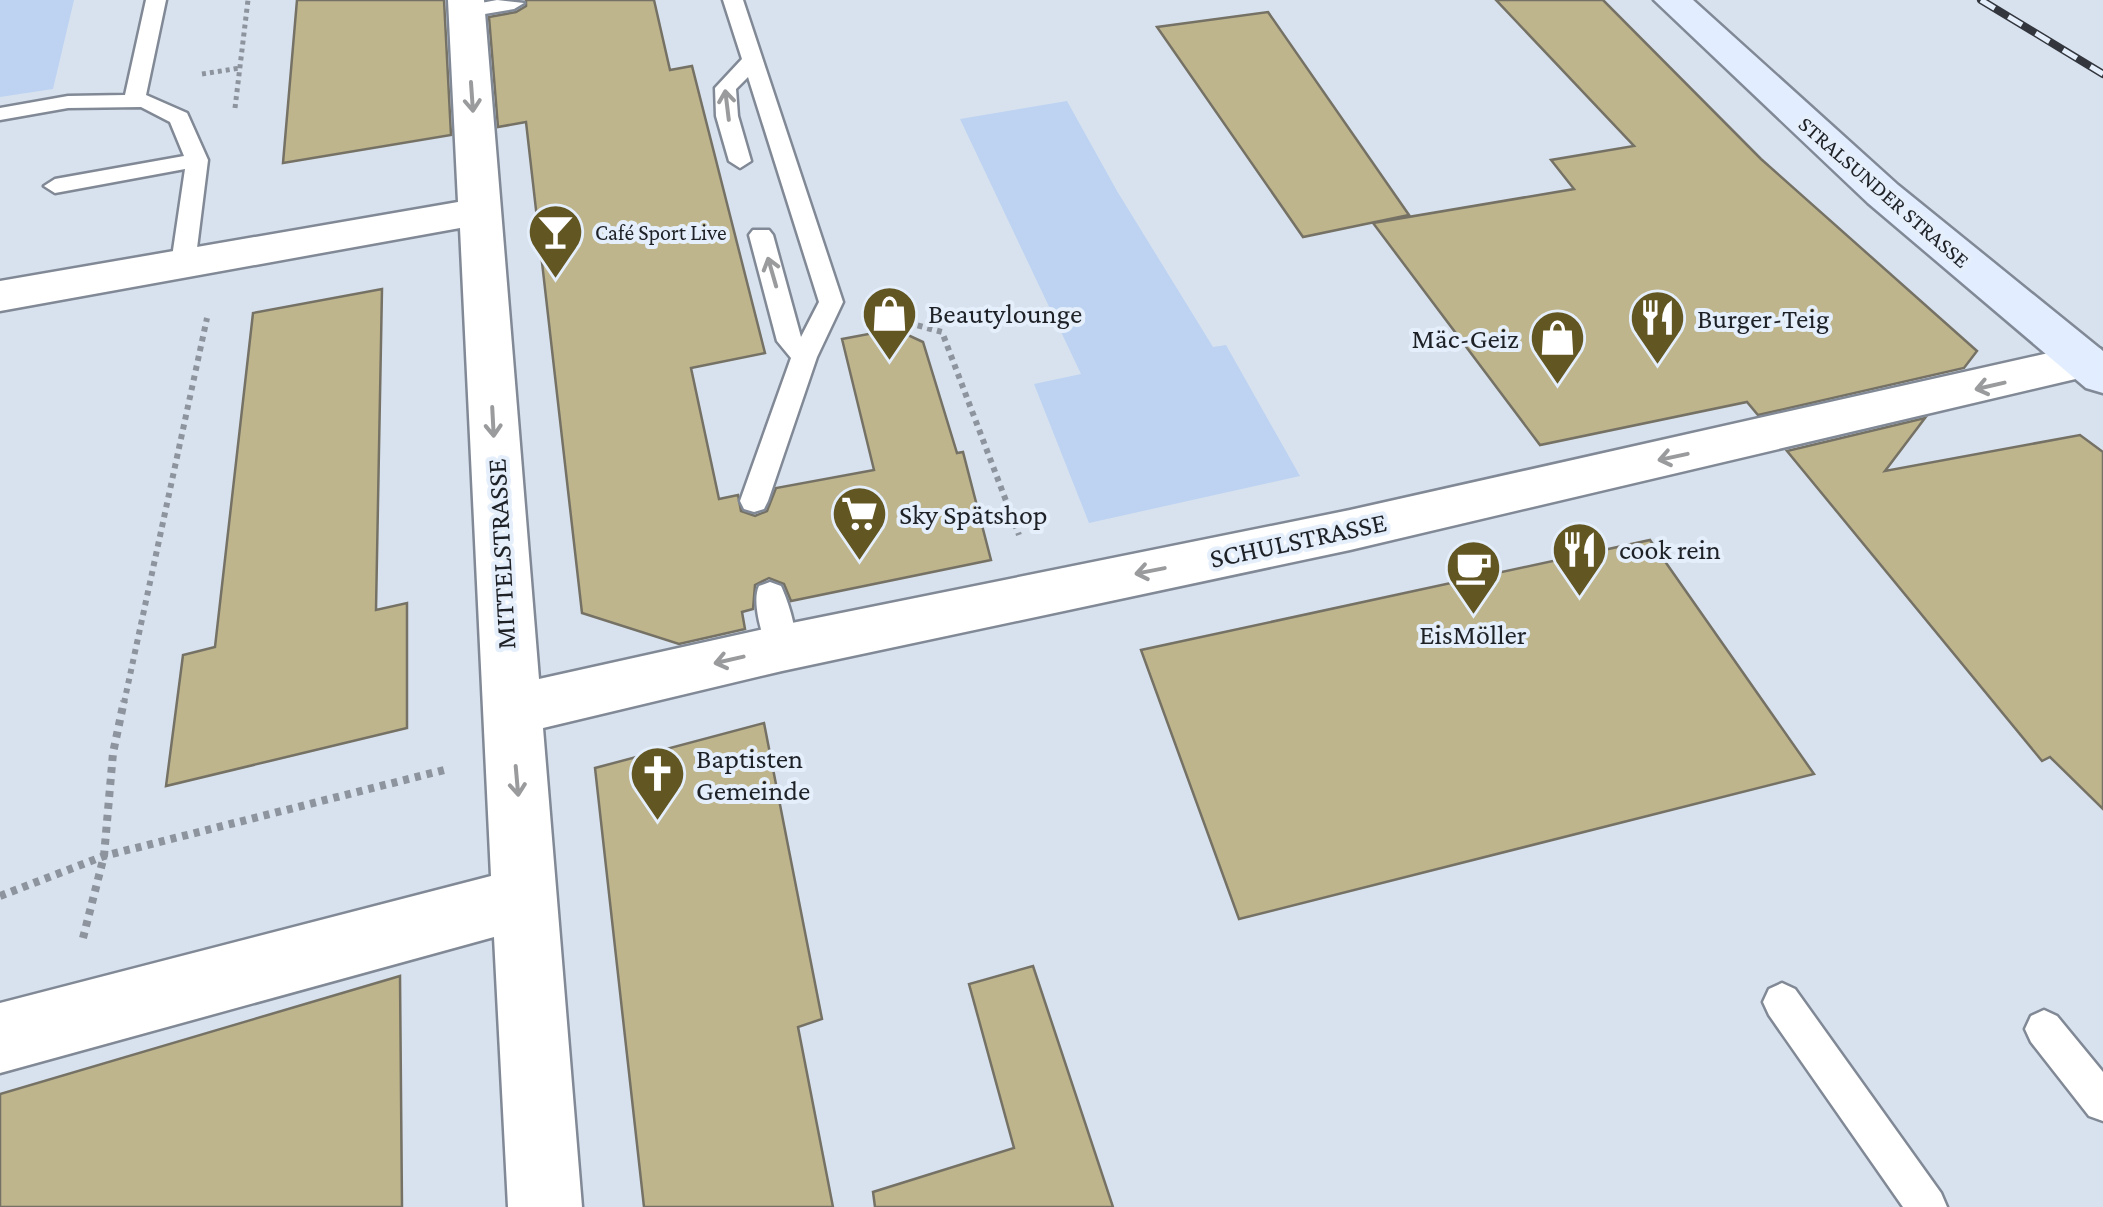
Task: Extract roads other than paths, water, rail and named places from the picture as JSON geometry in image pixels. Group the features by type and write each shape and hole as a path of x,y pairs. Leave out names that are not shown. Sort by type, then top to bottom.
{"street":[{"name":"STRALSUNDER STRASSE","path":"1672,0 1766,89 2028,317 2097,364"},
{"name":"MITTELSTRASSE","path":"482,5 480,211 545,1207"},
{"path":"0,296 480,211"},
{"name":"SCHULSTRASSE","path":"512,732 782,648 1350,530 2097,364"},
{"path":"0,1038 526,896"}],"lane":[{"path":"134,101 156,0"},
{"path":"733,0 830,302 804,358 754,501"},
{"path":"740,161 725,88 752,59"},
{"path":"0,114 68,102 145,101 179,118 197,160 202,260"},
{"path":"55,186 197,160"},
{"path":"761,235 790,341 804,358"},
{"path":"770,594 782,648"},
{"path":"1782,1002 1928,1207"},
{"path":"2044,1029 2103,1102"}],"railway":[{"path":"1981,0 2103,74"}],"place":[{"name":"Café Sport Live","path":"556,281"},
{"name":"Beautylounge","path":"889,362"},
{"name":"Burger-Teig","path":"1658,367"},
{"name":"Mäc-Geiz","path":"1558,387"},
{"name":"Sky Spätshop","path":"860,563"},
{"name":"cook rein","path":"1580,598"},
{"name":"EisMöller","path":"1473,617"},
{"name":"Baptisten Gemeinde","path":"657,823"}]}
